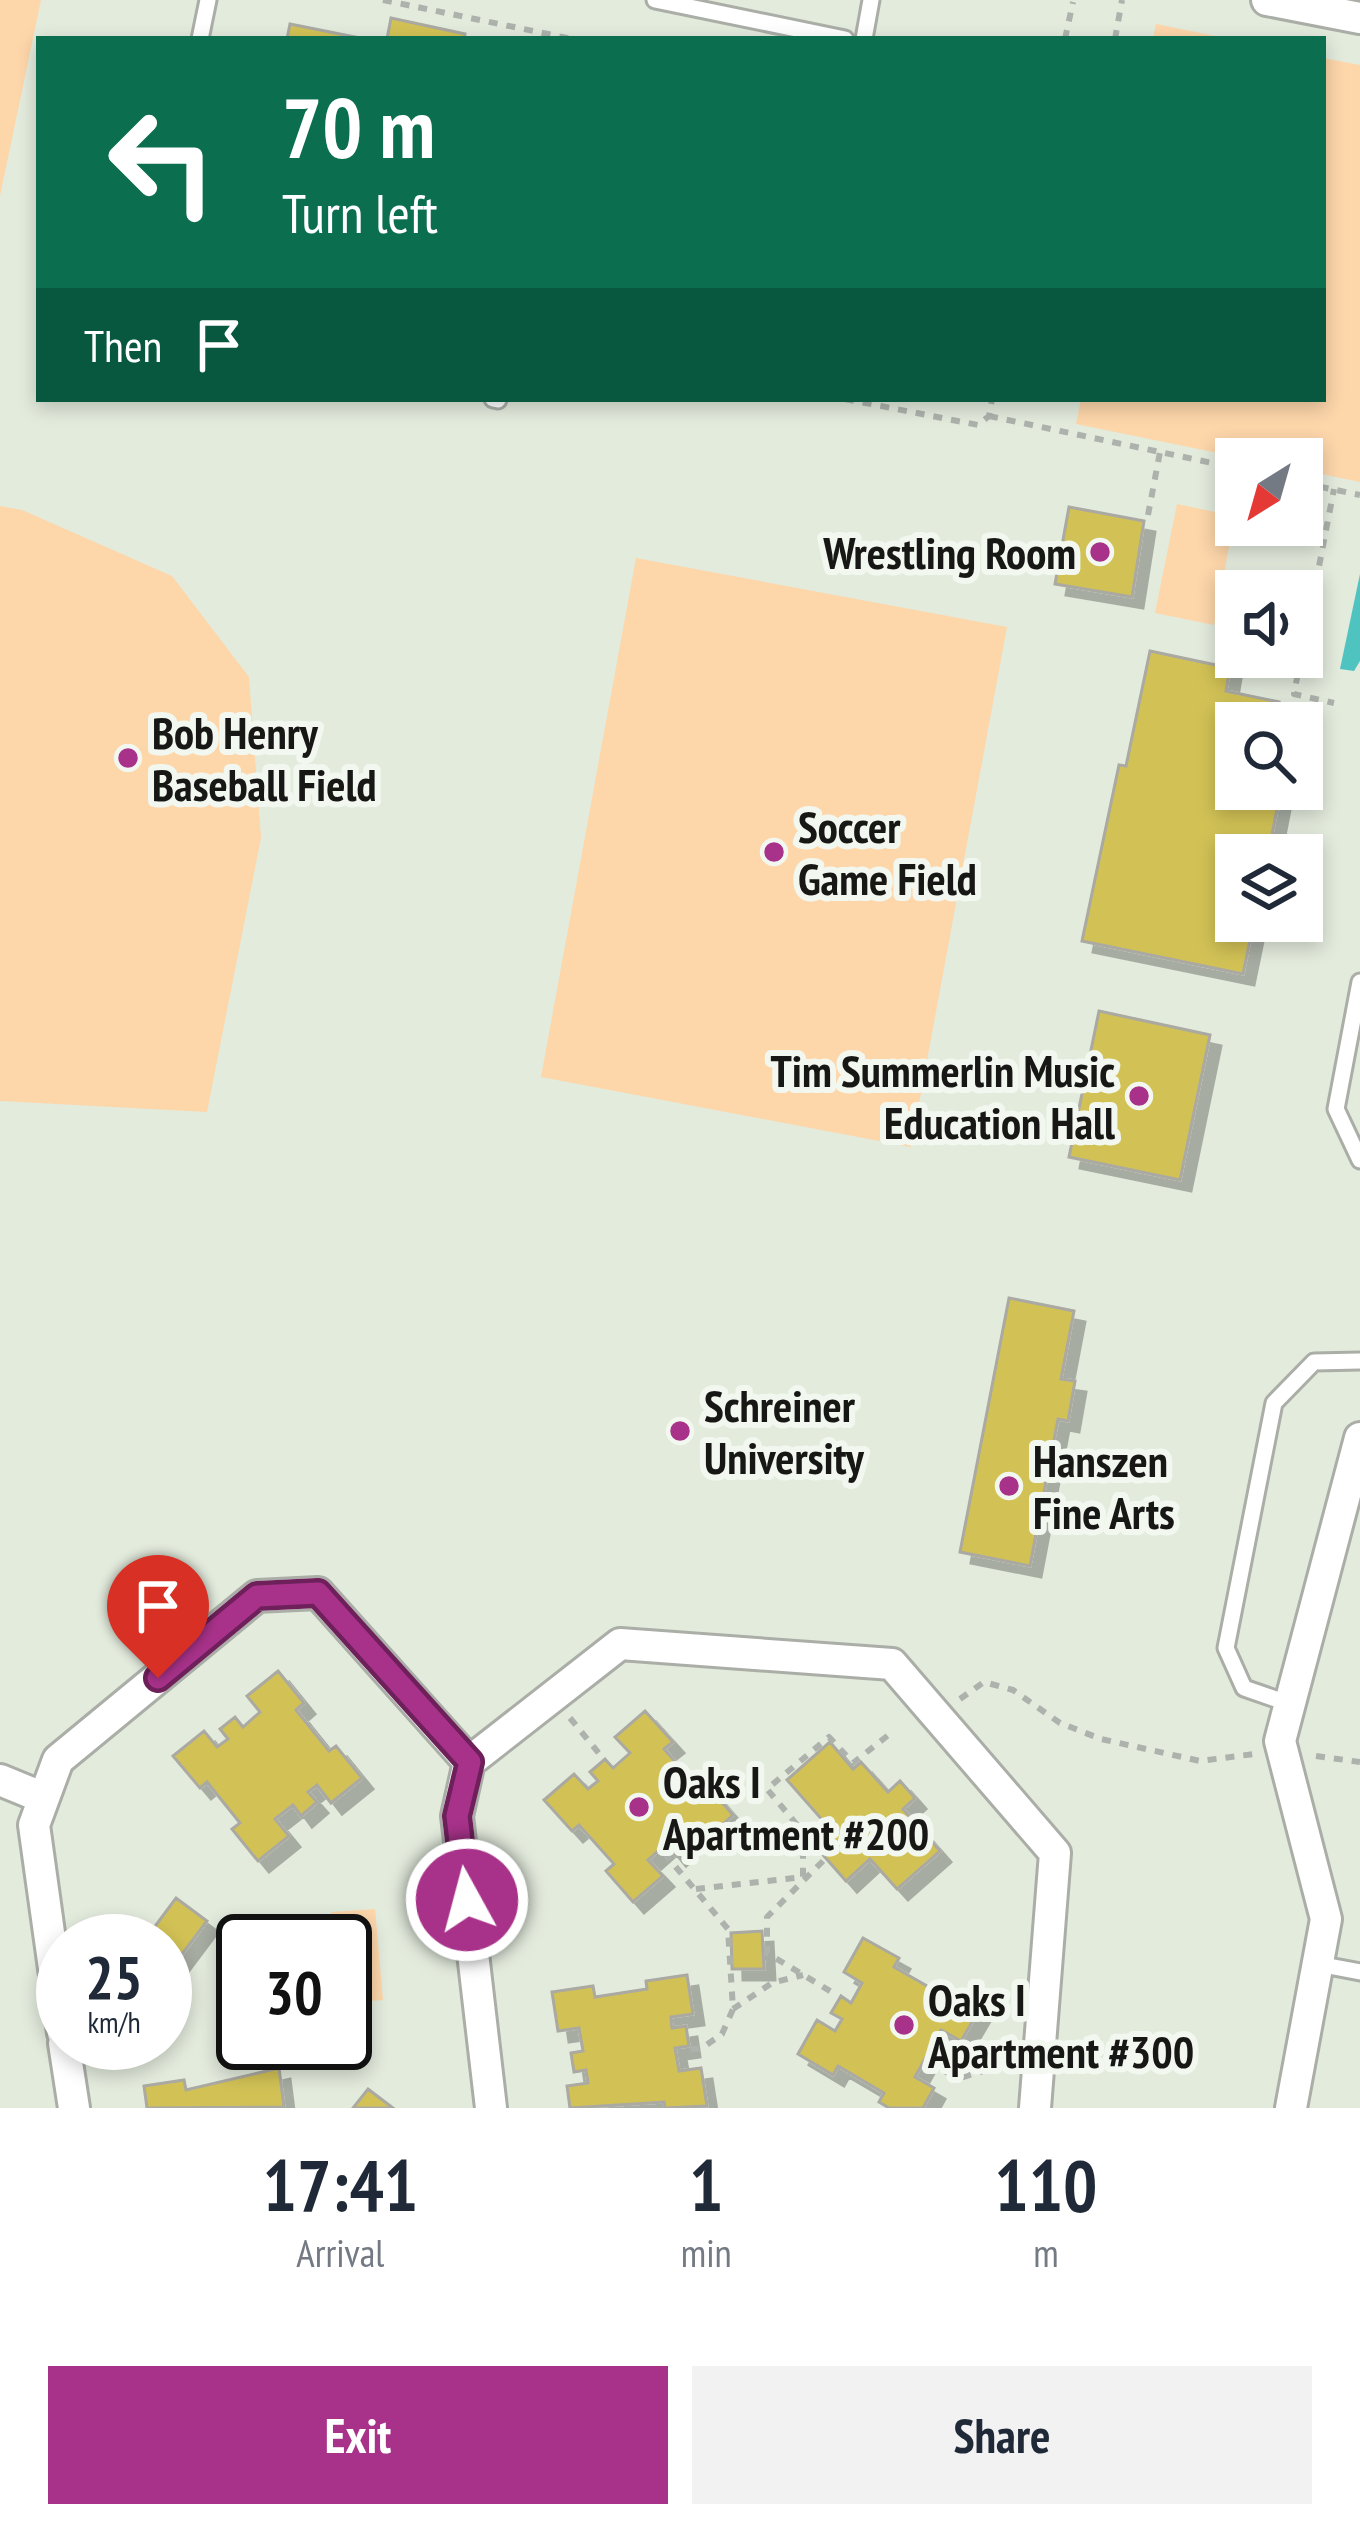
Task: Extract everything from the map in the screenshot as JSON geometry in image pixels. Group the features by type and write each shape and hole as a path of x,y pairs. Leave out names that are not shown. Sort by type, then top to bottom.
{"street":[{"path":"1267,0 1360,18"},
{"path":"1291,2108 1326,1919 1280,1742 1360,1438"},
{"path":"46,1914 34,1825 58,1760 257,1596 318,1593 470,1762"},
{"path":"491,2108 457,1816 470,1762 620,1644 892,1664 1055,1853 1035,2108"},
{"path":"0,1780 44,1798"},
{"path":"68,2070 74,2108"}],"lane":[{"path":"201,36 208,0"},
{"path":"655,0 830,36"},
{"path":"865,36 871,0"},
{"path":"1360,982 1336,1109 1360,1160"},
{"path":"1290,1704 1244,1688 1226,1648 1274,1403 1314,1362 1360,1360"},
{"path":"1318,1964 1360,1972"}],"path":[{"path":"383,0 430,5 559,36"},
{"path":"1115,36 1121,0"},
{"path":"1066,36 1072,2"},
{"path":"860,402 978,425 989,416 991,402"},
{"path":"989,416 1215,464"},
{"path":"1148,515 1160,452"},
{"path":"1323,487 1360,495"},
{"path":"1318,570 1334,489"},
{"path":"1297,678 1294,694 1334,703"},
{"path":"959,1700 984,1682 1013,1690 1060,1723 1101,1739 1200,1761 1257,1753"},
{"path":"553,1697 602,1756"},
{"path":"803,1877 803,1832 767,1789 830,1737 853,1763 891,1733"},
{"path":"1305,1754 1360,1762"},
{"path":"664,1853 728,1929 734,2009 722,2034 702,2048 682,2051"},
{"path":"823,1861 767,1917 767,1954 835,1994"},
{"path":"696,1889 803,1877"},
{"path":"734,2009 772,1983 802,1975"},
{"path":"929,2065 960,2078 989,2069"}],"shaded area":[{"name":"Schreiner University","path":"0,0 1360,0 1360,2108 0,2108"},
{"path":"0,0 41,0 0,196"},
{"path":"1156,24 1215,36 1154,36"},
{"path":"1326,59 1360,65 1360,482 1323,474 1323,438 1215,438 1215,452 1076,424 1080,402 1326,402"},
{"path":"1177,504 1215,512 1215,546 1229,546 1225,570 1215,570 1214,625 1155,613"},
{"name":"Bob Henry Baseball Field","path":"0,506 22,510 172,576 249,677 261,838 207,1112 0,1101"},
{"name":"Soccer Game Field","path":"636,558 1007,627 911,1147 541,1077"},
{"path":"375,1909 383,2000 372,2001 372,1914 331,1912"}],"water":[{"path":"1360,574 1360,661 1354,671 1340,669"}],"building":[{"path":"391,18 465,34 465,36 388,36"},
{"path":"290,24 350,36 288,36"},
{"name":"Wrestling Room","path":"1069,507 1144,521 1132,597 1055,584"},
{"path":"1150,651 1215,665 1215,678 1228,678 1226,691 1279,702 1215,702 1215,810 1277,810 1272,834 1215,834 1215,942 1250,942 1243,974 1082,941 1119,765 1126,766"},
{"name":"Tim Summerlin Music Education Hall","path":"1099,1011 1210,1035 1180,1180 1069,1157"},
{"name":"Hanszen Fine Arts","path":"1009,1298 1074,1311 1061,1379 1075,1381 1068,1421 1058,1419 1030,1566 960,1552"},
{"path":"278,1671 304,1703 296,1710 329,1751 336,1746 362,1778 331,1803 317,1785 308,1792 317,1802 301,1816 293,1805 275,1819 289,1836 258,1861 232,1829 240,1823 207,1782 200,1788 173,1756 204,1731 217,1747 228,1739 220,1729 235,1717 243,1727 260,1712 247,1696"},
{"name":"Oaks I Apartment #200","path":"645,1711 673,1742 664,1749 700,1790 706,1784 733,1815 704,1841 689,1824 680,1831 689,1842 675,1855 666,1844 648,1860 663,1876 633,1902 606,1871 614,1864 579,1825 572,1831 544,1800 574,1774 588,1789 598,1781 590,1772 605,1759 613,1768 630,1753 615,1737"},
{"path":"830,1742 853,1769 861,1762 888,1792 900,1781 915,1798 903,1809 940,1851 897,1889 870,1859 846,1881 808,1838 825,1823 787,1780"},
{"path":"176,1898 207,1921 192,1941 192,1914 164,1914"},
{"path":"762,1931 764,1969 732,1969 731,1933"},
{"name":"Oaks I Apartment #300","path":"863,1938 899,1958 894,1967 941,1994 945,1987 981,2007 961,2041 941,2030 936,2040 948,2047 938,2064 926,2057 915,2077 934,2088 923,2108 889,2108 879,2102 884,2093 838,2066 833,2075 798,2054 817,2020 835,2031 842,2019 831,2013 841,1996 851,2003 862,1983 844,1972"},
{"path":"687,1975 693,2014 671,2017 672,2028 686,2026 689,2046 675,2048 679,2071 701,2068 707,2106 665,2108 664,2102 570,2108 567,2086 588,2083 586,2070 574,2072 571,2053 583,2051 579,2028 558,2031 552,1992 593,1986 595,1997 647,1989 646,1981"},
{"path":"279,2070 284,2107 147,2108 144,2086 184,2080 186,2090"},
{"path":"368,2089 393,2108 353,2108"}],"place":[{"name":"Wrestling Room","path":"1100,552"},
{"name":"Bob Henry Baseball Field","path":"128,758"},
{"name":"Soccer Game Field","path":"774,852"},
{"name":"Tim Summerlin Music Education Hall","path":"1139,1096"},
{"name":"Schreiner University","path":"680,1431"},
{"name":"Hanszen Fine Arts","path":"1009,1486"},
{"name":"Oaks I Apartment #200","path":"639,1807"},
{"name":"Oaks I Apartment #300","path":"904,2025"}],"route":[{"path":"158,1678 257,1596 318,1593 470,1762 457,1816 467,1900"}]}
